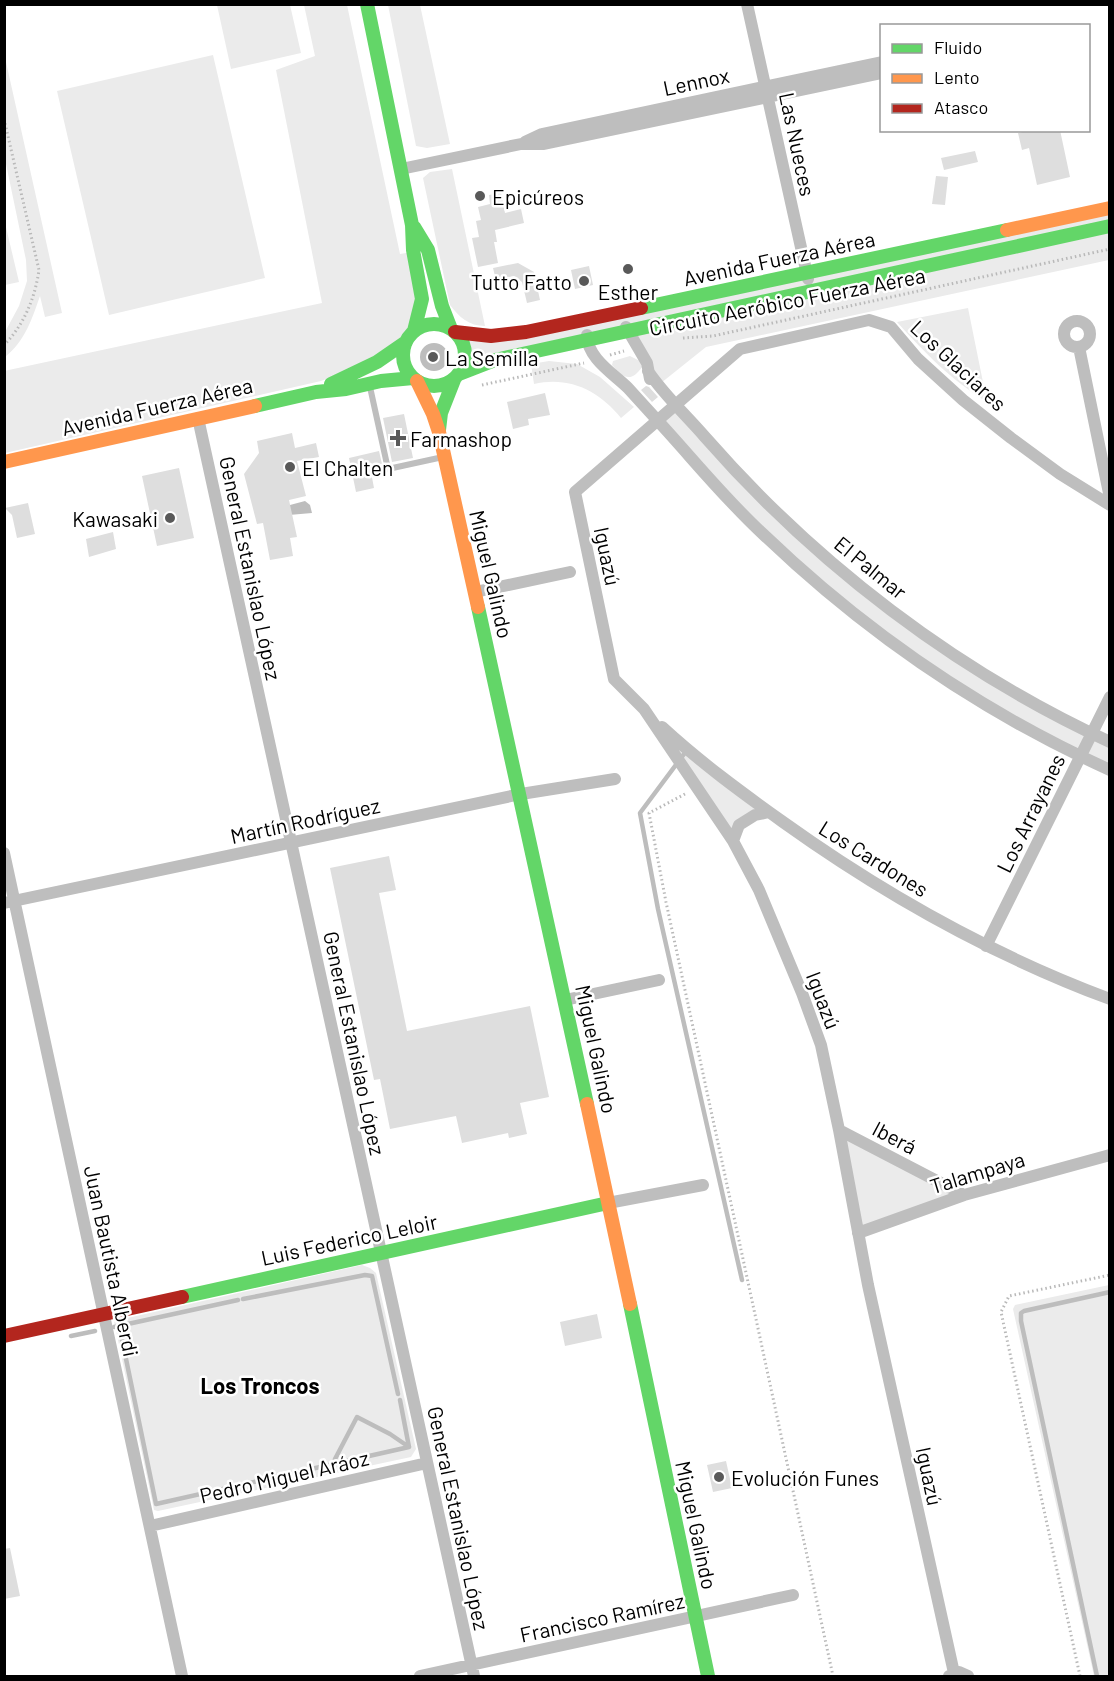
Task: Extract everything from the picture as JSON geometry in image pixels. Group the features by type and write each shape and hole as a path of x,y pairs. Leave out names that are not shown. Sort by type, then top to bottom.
{"main road":[{"path":"367,4 412,225 413,250 422,299 403,361 415,380"},
{"name":"Avenida Fuerza Aérea","path":"318,391 377,362 423,326 432,324 473,335 509,335 1110,208"},
{"path":"412,225 428,250 442,306 453,330 461,339 466,356 456,377"},
{"name":"Avenida Fuerza Aérea","path":"4,462 318,391 415,380 436,386 495,360 1110,226"},
{"name":"Miguel Galindo","path":"439,432 441,413 456,377"},
{"name":"Miguel Galindo","path":"415,380 433,414 439,432 565,1000 708,1677"},
{"name":"Luis Federico Leloir","path":"4,1336 608,1203"}],"street":[{"name":"Las Nueces","path":"747,4 810,291"},
{"name":"Lennox","path":"401,169 521,144 544,144 880,63"},
{"name":"Lennox","path":"766,92 880,74"},
{"name":"El Palmar","path":"618,313 647,363 651,381 662,394 676,404"},
{"path":"588,319 587,340 598,359 628,388 708,479 763,535 821,586 882,635 955,686 1080,757 1110,770"},
{"name":"Los Glaciares","path":"657,420 740,349 869,320 891,327 918,359 979,413 1060,474 1110,505"},
{"path":"1079,347 1110,498"},
{"name":"El Palmar","path":"648,371 726,461 780,515 879,600 959,658 1024,698 1110,742"},
{"path":"628,388 631,399 642,411 657,420"},
{"name":"General Estanislao López","path":"198,418 472,1671"},
{"name":"Iguazú","path":"657,420 575,492 614,679 644,709 734,841 759,890 821,1045 951,1675 964,1673 968,1677"},
{"path":"474,592 570,572"},
{"name":"Los Arrayanes","path":"986,946 1110,697"},
{"name":"Los Cardones","path":"644,709 694,756 837,861 909,905 986,946 1063,981 1110,999"},
{"name":"Martín Rodríguez","path":"10,902 520,794 615,779"},
{"path":"734,841 739,825 754,815 769,812"},
{"name":"Juan Bautista Alberdi","path":"4,853 10,902 104,1314 182,1677"},
{"path":"565,1000 658,980"},
{"name":"Iberá","path":"839,1130 964,1195"},
{"name":"Talampaya","path":"858,1233 964,1195 1110,1155"},
{"name":"Luis Federico Leloir","path":"608,1203 703,1185"},
{"name":"Pedro Miguel Aráoz","path":"150,1526 427,1463"},
{"name":"Francisco Ramírez","path":"420,1677 472,1671 695,1617 793,1596"}],"lane":[{"path":"369,384 388,469 444,457"}],"path":[{"path":"4,118 39,270 33,295 22,323 4,345"},
{"name":"Circuito Aeróbico Fuerza Aérea","path":"680,339 714,336 1110,249"},
{"name":"Circuito Aeróbico Fuerza Aérea","path":"482,385 578,365 637,347"},
{"path":"697,787 649,813 666,902 833,1677"},
{"path":"1080,1677 1001,1312 1009,1296 1110,1275"}],"shaded area":[{"path":"217,5 290,5 301,53 231,69"},
{"path":"304,5 347,5 400,254 412,252 418,298 408,328 396,344 359,366 321,381 5,453 4,371 322,303 276,70 315,56"},
{"path":"388,5 420,5 450,144 427,148 416,146"},
{"path":"4,53 62,313 45,317 40,296 23,337 5,357 5,332 19,306 27,281 26,260 5,159"},
{"path":"213,55 265,278 109,315 57,91"},
{"path":"452,169 485,326 465,320 450,305 423,178 430,172"},
{"path":"1109,208 1109,260 706,347 661,383 628,331 464,366 466,356 461,339"},
{"path":"5,223 19,282 4,285"},
{"path":"968,308 987,402 939,365 897,322"},
{"name":"La Semilla","path":"434,343 444,347 448,357 444,367 434,371 424,367 420,357 424,347"},
{"path":"630,356 640,361 642,367 631,377 627,377 612,365 613,361"},
{"path":"549,361 577,364 600,377 634,407 621,418 603,400 583,388 560,382 534,384 531,364"},
{"path":"676,404 780,515 959,658 1109,742 1109,770 1012,720 821,587 657,420"},
{"path":"305,501 310,505 312,513 289,515 290,505"},
{"path":"644,709 769,812 755,815 733,841"},
{"path":"839,1130 964,1195 858,1233"},
{"path":"362,1265 376,1273 416,1449 411,1457 154,1510 114,1321"},
{"path":"1109,1285 1110,1676 1094,1676 1013,1309 1015,1305"}],"building":[{"path":"1060,132 1070,177 1037,185 1029,148 1022,150 1018,133"},
{"path":"975,151 978,162 944,170 941,158"},
{"path":"936,176 948,177 945,205 932,204"},
{"path":"501,193 505,213 521,209 524,223 495,230 497,242 494,242 498,263 478,267 472,238 479,237 476,221 481,220 478,207 490,204 489,195"},
{"path":"518,263 534,272 540,300 527,303 522,282 514,276 496,280 493,268"},
{"path":"589,266 593,285 575,289 571,270"},
{"path":"646,386 658,397 652,402 641,390"},
{"path":"545,393 550,415 528,419 529,425 513,429 507,402"},
{"name":"Farmashop","path":"404,414 413,458 392,462 383,418"},
{"path":"292,433 295,448 316,443 319,457 297,461 306,496 289,500 297,537 290,538 293,556 270,560 263,523 257,524 244,474 259,453 257,441"},
{"path":"379,451 382,464 370,467 374,488 356,492 349,458"},
{"name":"Kawasaki","path":"179,468 194,538 157,546 142,476"},
{"path":"28,503 35,534 17,538 12,515 5,508"},
{"path":"113,532 116,549 89,557 86,539"},
{"path":"389,856 396,890 379,893 407,1031 530,1006 549,1097 520,1103 527,1134 509,1138 508,1133 462,1143 456,1116 390,1129 380,1079 374,1080 330,868"},
{"path":"597,1314 602,1338 565,1346 560,1322"},
{"name":"Evolución Funes","path":"726,1461 732,1488 713,1492 707,1465"},
{"path":"10,1548 20,1596 4,1599 4,1549"}],"waterway":[{"path":"687,750 640,813 658,909 742,1280"},
{"path":"243,1299 365,1275 372,1276 398,1394"},
{"path":"1097,1676 1021,1313 1110,1292"},
{"path":"114,1327 238,1300"},
{"path":"119,1325 156,1504 409,1447"},
{"path":"71,1336 95,1331"},
{"path":"400,1400 409,1447"},
{"path":"335,1459 357,1417 409,1447"}],"traffic: fast":[{"path":"367,4 412,225 413,250 422,299 414,331"},
{"path":"459,374 495,360 1110,226"},
{"path":"414,227 428,250 442,306 451,329"},
{"path":"641,308 1007,230"},
{"path":"434,324 446,326 456,333 463,343 465,355 463,367 456,377 446,384 434,386 422,384 412,377 405,367 403,355 405,343 412,333 422,326 434,324"},
{"path":"331,384 377,362 406,342"},
{"path":"255,406 316,392 413,378"},
{"path":"439,430 441,413 454,380"},
{"path":"478,607 587,1104"},
{"path":"182,1297 608,1203"},
{"path":"630,1304 708,1676"}],"traffic: slow":[{"path":"1007,230 1110,208"},
{"path":"417,381 439,432 478,607"},
{"path":"4,462 255,406"},
{"path":"587,1104 630,1304"}],"traffic: jam":[{"path":"455,332 491,336 526,332 641,308"},
{"path":"4,1336 182,1297"}],"place":[{"name":"Epicúreos","path":"480,196"},
{"name":"Esther","path":"628,269"},
{"name":"Tutto Fatto","path":"584,281"},
{"name":"La Semilla","path":"433,357"},
{"name":"Farmashop","path":"398,438"},
{"name":"El Chalten","path":"290,467"},
{"name":"Kawasaki","path":"170,518"},
{"name":"Evolución Funes","path":"719,1477"}],"district":[{"name":"Los Troncos","path":"260,1385"}]}
